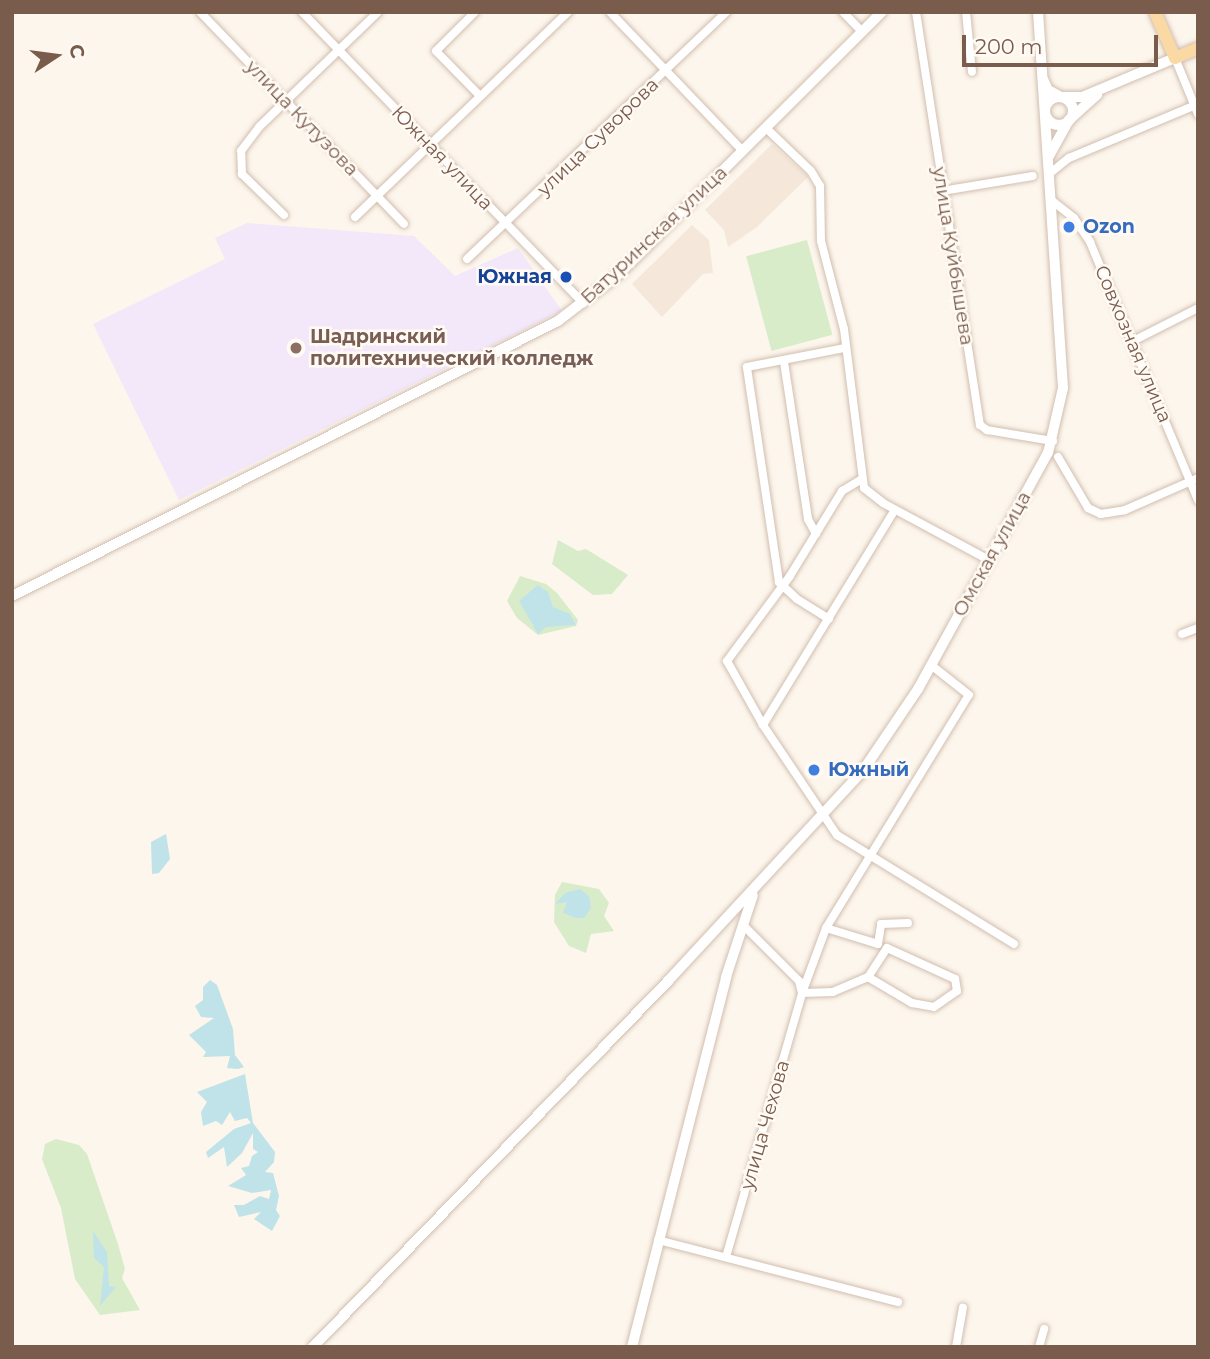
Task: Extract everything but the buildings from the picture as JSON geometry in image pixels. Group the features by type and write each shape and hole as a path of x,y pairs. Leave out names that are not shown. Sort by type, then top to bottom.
{"main road":[{"path":"1155,12 1175,58 1198,48"}],"street":[{"name":"улица Кутузова","path":"200,12 404,224"},
{"name":"Южная улица","path":"302,12 583,303"},
{"path":"284,215 252,186 239,161 248,140 378,12"},
{"path":"475,12 436,51 480,96"},
{"path":"355,217 568,12"},
{"path":"610,12 743,151"},
{"name":"улица Суворова","path":"467,259 507,225 726,12"},
{"path":"843,12 862,32"},
{"name":"Батуринская улица","path":"12,596 545,328 583,303 743,151 882,12"},
{"name":"улица Куйбышева","path":"916,12 980,425 986,430 1053,441"},
{"path":"966,12 972,72"},
{"name":"Омская улица","path":"313,1347 755,889 885,742 989,560 1053,441 1063,388 1038,12"},
{"path":"1049,174 1069,158 1197,108 1175,58 1106,90 1069,120 1055,124 1045,112 1050,100 1106,90"},
{"path":"1042,76 1048,90 1072,106 1069,120 1048,157"},
{"path":"766,128 811,171 820,186 821,241 845,348 862,479 870,495 989,560"},
{"path":"942,191 1033,176"},
{"name":"Совхозная улица","path":"1051,200 1083,230 1194,479 1198,500"},
{"path":"1133,341 1198,307"},
{"path":"829,619 783,586 774,555 763,450 747,367 784,362 845,348"},
{"path":"784,362 808,519 816,534"},
{"path":"1058,457 1088,508 1101,514 1125,510 1194,479"},
{"path":"862,479 842,491 783,586 726,661 763,725 825,811 837,835 870,859 1014,944"},
{"path":"763,725 895,510"},
{"path":"1182,634 1198,628"},
{"name":"улица Чехова","path":"726,1257 802,993 826,928 969,695 931,665"},
{"path":"632,1347 658,1240 755,889"},
{"path":"826,928 878,944 881,924 908,923"},
{"path":"743,925 799,981 802,993 834,992 868,977 887,948 955,979 957,991 934,1007 912,1003 868,977"},
{"path":"658,1240 898,1302"},
{"path":"956,1347 963,1307"},
{"path":"1039,1347 1044,1329"}],"shaded area":[{"path":"772,144 808,177 757,227 728,247 724,230 705,210"},
{"name":"Шадринский политехнический колледж","path":"247,223 414,236 455,276 518,248 562,311 179,500 93,324 225,259 215,238"},
{"path":"692,225 709,240 713,273 703,274 662,317 632,284"}],"green space":[{"path":"807,240 832,335 772,351 746,256"},
{"path":"558,540 578,551 586,549 628,575 612,594 593,595 552,564"},
{"path":"520,576 546,584 557,593 578,620 576,626 538,635 517,618 507,601","holes":["543,588 553,607 575,625 533,626 524,607"]},
{"path":"562,882 599,889 609,903 604,916 614,931 591,934 586,953 569,946 554,922 555,895"},
{"path":"56,1139 79,1145 87,1154 118,1244 125,1269 122,1278 140,1310 100,1315 75,1279 61,1208 42,1159 45,1144"}],"water":[{"path":"538,585 548,592 553,607 570,614 576,625 546,627 538,634 519,601"},
{"path":"166,834 170,859 159,873 152,874 151,842"},
{"path":"580,889 589,896 591,908 584,918 563,913 567,902 555,904 565,893"},
{"path":"210,980 217,985 233,1029 235,1055 244,1067 227,1068 230,1056 203,1057 206,1052 189,1035 214,1018 201,1017 195,1006 203,1000 203,987"},
{"path":"245,1074 253,1123 275,1152 274,1162 265,1172 273,1173 279,1196 276,1210 280,1216 272,1231 254,1219 261,1212 239,1217 234,1205 244,1205 260,1196 269,1199 271,1190 252,1193 228,1186 246,1175 241,1168 249,1166 252,1156 258,1152 253,1149 253,1133 242,1153 227,1167 224,1147 208,1158 206,1152 234,1129 251,1123 247,1118 235,1121 230,1112 222,1125 216,1121 203,1126 201,1112 207,1102 197,1092"},
{"path":"93,1231 107,1252 109,1286 116,1287 100,1306 104,1267 94,1258"}],"place":[{"name":"Ozon","path":"1069,227"},
{"name":"Южная","path":"566,277"},
{"name":"Шадринский политехнический колледж","path":"296,348"},
{"name":"Южный","path":"814,770"}]}
